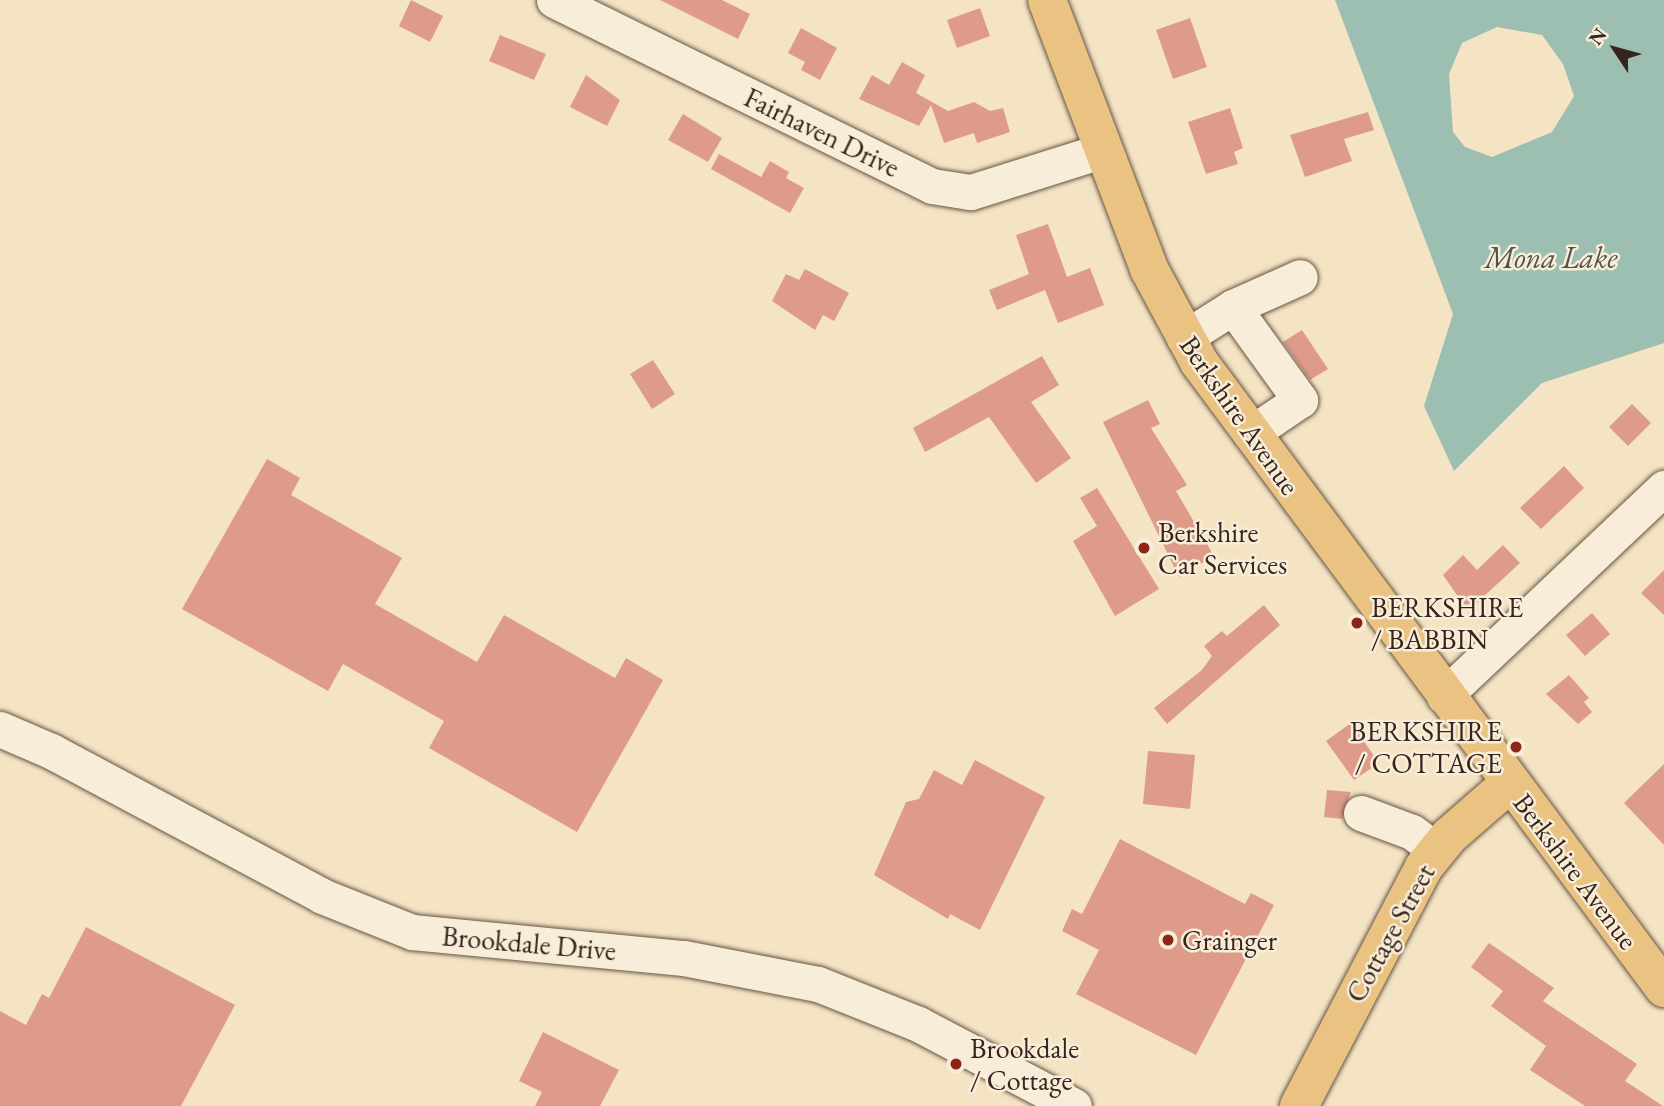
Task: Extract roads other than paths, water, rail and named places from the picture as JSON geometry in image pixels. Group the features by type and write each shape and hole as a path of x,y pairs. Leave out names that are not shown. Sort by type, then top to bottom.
{"main road":[{"name":"Berkshire Avenue","path":"1047,0 1101,151 1184,338 1250,434 1664,988"},
{"name":"Cottage Street","path":"1299,1106 1399,909 1436,850 1510,783"}],"street":[{"name":"Fairhaven Drive","path":"554,0 932,186 971,192 1101,151"},
{"path":"1184,338 1233,307 1300,277"},
{"path":"1233,307 1300,400 1250,434"},
{"path":"1444,696 1664,488"},
{"name":"Brookdale Drive","path":"0,729 51,751 322,896 402,928 539,948 684,958 818,984 918,1024 1074,1106"},
{"path":"1361,813 1412,832 1436,850"}],"water":[{"name":"Mona Lake","path":"1335,0 1664,0 1664,343 1542,383 1454,471 1424,406 1453,314","holes":["1497,27 1542,35 1563,64 1574,96 1552,132 1492,157 1465,147 1453,132 1449,74 1462,43"]}],"place":[{"name":"Berkshire Car Services","path":"1144,548"},
{"name":"BERKSHIRE / BABBIN","path":"1357,623"},
{"name":"BERKSHIRE / COTTAGE","path":"1516,747"},
{"name":"Grainger","path":"1168,940"},
{"name":"Brookdale / Cottage","path":"956,1064"}]}
